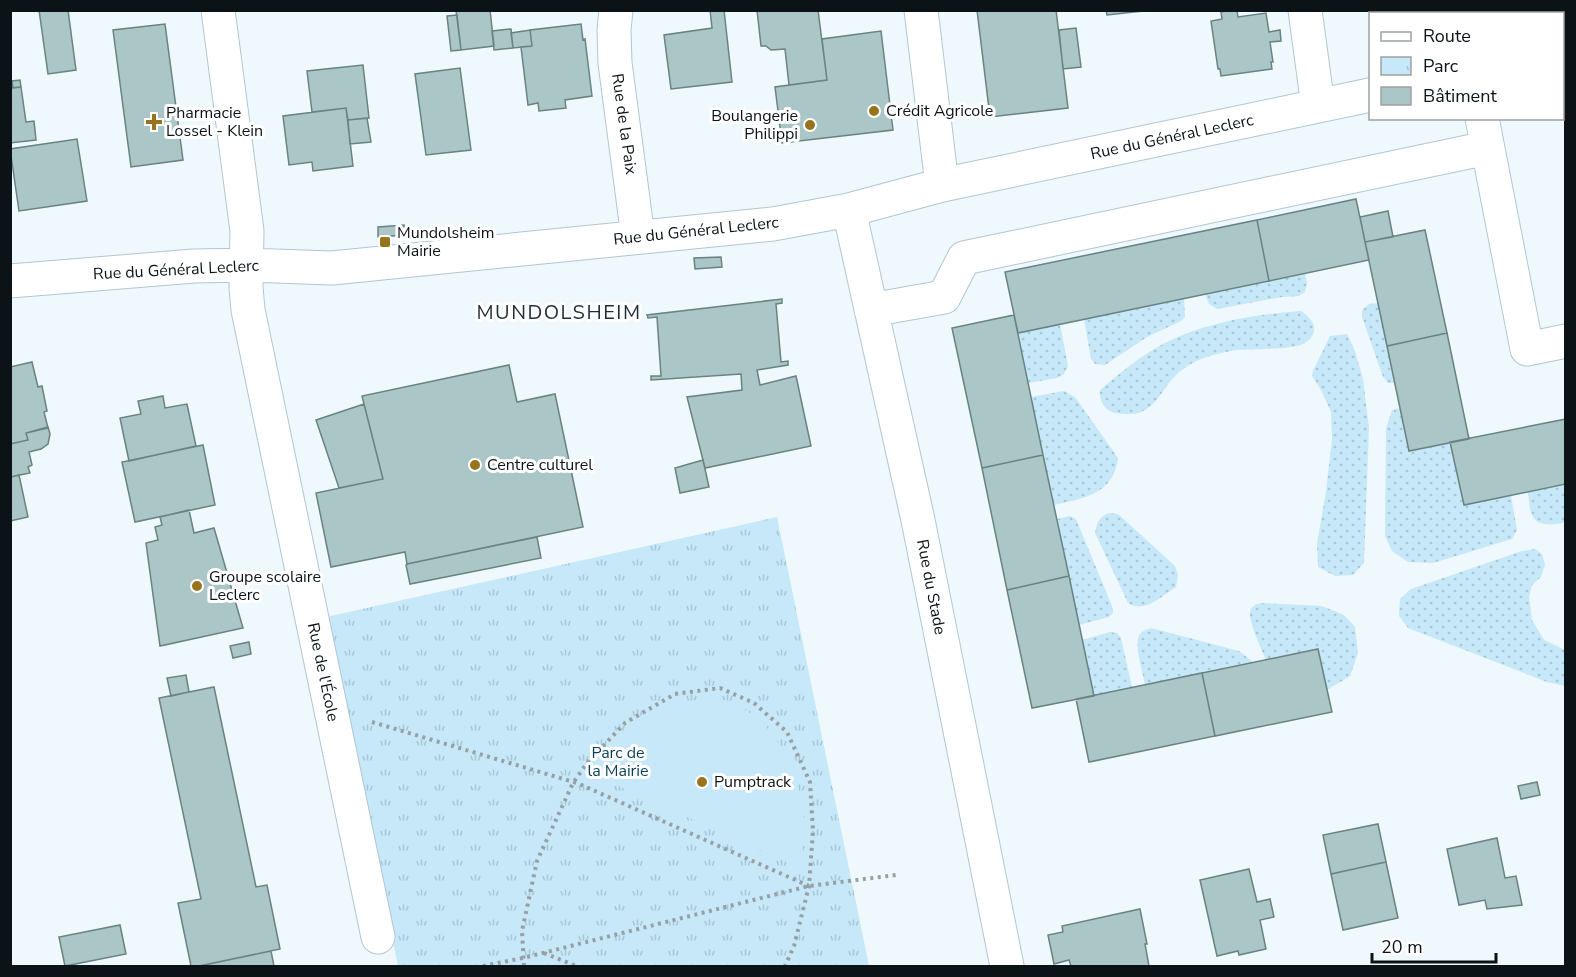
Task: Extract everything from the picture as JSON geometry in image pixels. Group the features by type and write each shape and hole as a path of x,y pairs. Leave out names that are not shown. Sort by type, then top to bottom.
{"street":[{"name":"Rue de l'École","path":"218,10 247,231 248,310 378,937"},
{"name":"Rue de la Paix","path":"616,10 615,63 638,237"},
{"path":"921,10 942,185"},
{"path":"1305,10 1318,106"},
{"name":"Rue du Général Leclerc","path":"10,281 169,267 247,264 332,268 773,224 849,210 942,185 1369,95"},
{"path":"871,310 944,297 964,258 1484,133 1527,349 1566,341"},
{"name":"Rue du Stade","path":"849,210 918,520 1007,966"}],"path":[{"path":"524,966 522,931 537,861 573,783 587,763 625,723 675,694 720,688 754,703 787,732 810,782 813,831 809,886 794,946 785,966"},
{"path":"331,710 573,783 809,886"},
{"path":"483,966 544,953 809,886 896,875"},
{"path":"544,953 576,966"}],"green space":[{"path":"1305,274 1307,283 1305,292 1299,296 1217,309 1209,304 1205,294"},
{"path":"1184,299 1185,317 1181,321 1147,337 1105,365 1095,364 1091,359 1084,319"},
{"path":"1378,303 1395,383 1388,383 1383,377 1362,317 1362,310 1369,304"},
{"path":"1301,311 1314,326 1313,335 1305,343 1283,348 1236,350 1201,359 1177,374 1157,400 1139,413 1114,413 1102,403 1100,390 1142,357 1184,334 1234,320"},
{"path":"1060,324 1068,366 1064,374 1057,378 1028,383 1018,333"},
{"path":"1347,334 1355,351 1363,379 1369,428 1364,563 1353,575 1335,576 1318,567 1317,544 1332,439 1331,412 1312,376 1330,336"},
{"path":"1064,391 1075,397 1118,458 1110,480 1095,493 1054,505 1031,397"},
{"path":"1400,408 1409,451 1450,442 1464,505 1511,495 1517,530 1512,539 1433,563 1408,562 1392,551 1385,536 1386,428 1392,410"},
{"path":"1565,484 1565,522 1548,524 1535,520 1528,492"},
{"path":"1109,513 1118,514 1175,566 1178,575 1176,587 1147,605 1134,606 1128,603 1095,533 1099,520"},
{"path":"1070,516 1076,519 1113,613 1109,617 1079,625 1057,519"},
{"name":"Parc de la Mairie","path":"777,517 869,966 398,966 326,617"},
{"path":"1535,549 1542,554 1545,565 1541,577 1532,585 1529,597 1532,620 1544,640 1565,650 1565,686 1547,682 1408,628 1399,616 1400,599 1411,589 1522,551"},
{"path":"1261,603 1322,606 1344,615 1355,627 1358,653 1350,676 1327,690 1318,649 1266,660 1250,616 1253,607"},
{"path":"1151,628 1239,651 1253,662 1145,685 1138,653 1138,640 1141,633"},
{"path":"1110,632 1117,633 1121,638 1132,687 1094,696 1082,640"},
{"name":"Pumptrack","path":"702,698 730,701 761,720 788,756 798,787 804,818 802,869 596,776 620,742 668,708"}],"building":[{"path":"39,10 68,10 76,70 48,74"},
{"path":"456,10 490,10 494,46 461,50"},
{"path":"710,10 724,10 732,82 671,89 664,35 712,28"},
{"path":"757,10 818,10 827,80 789,85 785,49 771,50 766,46 761,46"},
{"path":"977,10 1056,10 1068,108 990,117"},
{"path":"1106,10 1143,10 1143,11 1107,15"},
{"path":"1237,10 1238,17 1266,13 1269,32 1280,30 1281,41 1270,42 1272,69 1221,76 1211,21 1222,19 1221,12"},
{"path":"1387,10 1442,10 1442,12 1387,12"},
{"path":"457,15 461,50 451,51 447,16"},
{"path":"165,24 183,160 131,167 113,30"},
{"path":"581,24 592,96 565,100 566,108 539,111 538,103 528,105 521,47 532,46 530,30"},
{"path":"1076,28 1081,67 1063,69 1059,30"},
{"path":"511,29 513,48 494,50 492,31"},
{"path":"530,30 532,46 513,48 511,33"},
{"path":"881,31 893,130 782,143 775,87 827,80 822,39"},
{"path":"363,65 369,118 348,120 346,108 312,112 307,71"},
{"path":"460,68 471,150 426,155 415,74"},
{"path":"20,80 21,87 13,88 12,81"},
{"path":"21,87 26,122 34,121 36,140 10,143 10,88"},
{"path":"346,108 353,166 313,171 312,162 289,165 283,116"},
{"path":"367,118 371,142 350,144 348,120"},
{"path":"77,139 87,201 19,211 10,149"},
{"path":"1356,199 1369,260 1269,281 1257,220"},
{"path":"1388,211 1393,237 1365,242 1360,217"},
{"path":"1257,220 1269,281 1018,333 1005,272"},
{"path":"404,225 405,235 378,237 378,227"},
{"path":"1425,230 1447,333 1387,346 1365,242"},
{"path":"721,257 722,267 695,269 694,258"},
{"path":"782,299 782,303 776,304 781,362 788,361 788,365 757,370 760,385 796,376 811,446 705,468 687,397 742,390 741,374 651,380 651,376 661,376 657,317 648,318 647,315"},
{"path":"1014,315 1043,455 982,468 952,328"},
{"path":"1447,333 1469,439 1409,451 1387,346"},
{"path":"32,362 38,387 42,386 48,428 26,433 28,440 10,444 10,367"},
{"name":"Centre culturel","path":"509,365 517,402 555,394 583,527 407,564 405,552 331,567 316,493 383,479 362,396"},
{"path":"163,396 165,408 187,404 196,446 129,461 120,418 141,414 138,401"},
{"path":"364,404 383,479 339,488 316,420"},
{"path":"1566,419 1566,484 1464,505 1450,442"},
{"path":"48,427 50,434 48,444 41,449 29,452 32,465 28,467 30,473 10,477 10,444 28,440 26,433"},
{"path":"203,445 215,505 135,522 122,462"},
{"path":"1043,455 1069,576 1007,590 982,468"},
{"path":"703,460 709,487 680,493 675,468"},
{"path":"19,475 28,517 10,521 10,477"},
{"path":"189,510 194,533 214,528 243,628 160,646 146,543 158,540 155,527 162,525 160,517"},
{"path":"537,537 541,558 410,584 407,564"},
{"path":"1069,576 1094,696 1032,708 1007,590"},
{"path":"249,642 251,654 233,658 230,646"},
{"path":"1318,649 1332,712 1215,736 1202,673"},
{"path":"1202,673 1215,736 1089,762 1076,699"},
{"path":"186,675 189,692 171,696 167,678"},
{"path":"214,687 256,887 267,885 280,949 191,966 178,903 201,899 159,698"},
{"path":"1537,782 1540,795 1521,799 1518,786"},
{"path":"1378,824 1386,862 1331,874 1323,835"},
{"path":"1497,838 1505,878 1516,876 1522,905 1487,909 1485,900 1459,905 1447,849"},
{"path":"1386,862 1398,918 1343,930 1331,874"},
{"path":"1249,869 1257,902 1270,899 1274,917 1260,920 1266,949 1239,955 1238,951 1217,956 1200,880"},
{"path":"1140,909 1149,966 1071,966 1069,960 1054,964 1048,935 1063,932 1062,926"},
{"path":"120,925 126,954 65,966 59,937"},
{"path":"271,951 274,966 199,966"}],"place":[{"name":"Crédit Agricole","path":"874,111"},
{"name":"Pharmacie Lossel - Klein","path":"154,122"},
{"name":"Boulangerie Philippi","path":"810,125"},
{"name":"Mundolsheim Mairie","path":"385,242"},
{"name":"Centre culturel","path":"475,465"},
{"name":"Groupe scolaire Leclerc","path":"197,586"},
{"name":"Pumptrack","path":"702,782"}],"district":[{"name":"MUNDOLSHEIM","path":"559,312"}]}
